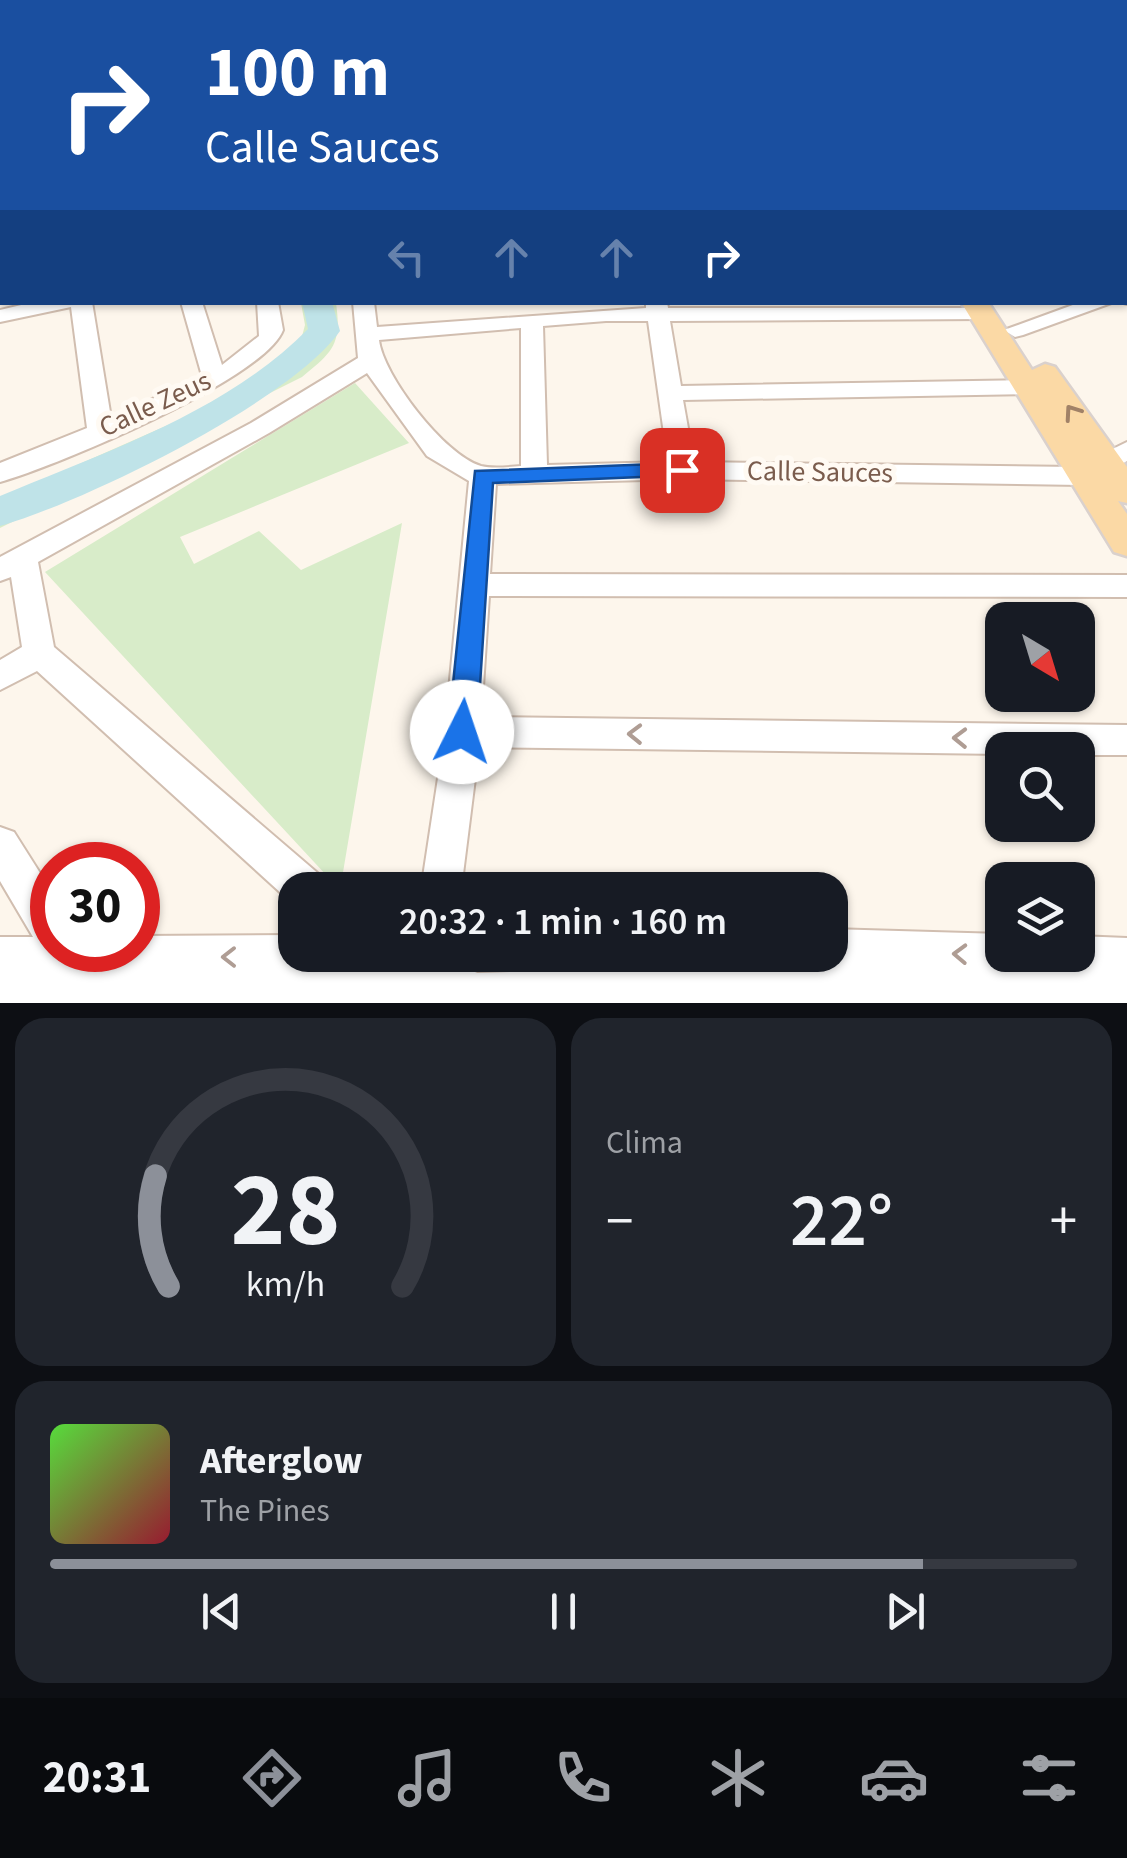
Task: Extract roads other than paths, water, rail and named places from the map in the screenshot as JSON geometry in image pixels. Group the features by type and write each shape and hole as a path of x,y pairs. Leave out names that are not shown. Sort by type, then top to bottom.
{"main road":[{"path":"984,306 1015,330 1127,492"},
{"path":"984,306 1029,387 1105,462 1127,543"}],"street":[{"path":"0,316 53,305"},
{"path":"81,305 100,429"},
{"path":"192,305 214,378"},
{"name":"Calle Zeus","path":"0,473 214,378 250,357 270,338 273,326 268,305"},
{"path":"362,305 368,348 436,450 482,476 462,732 443,872"},
{"path":"1015,330 1094,305"},
{"path":"287,872 39,652 11,564 368,348 532,320 658,308 984,306"},
{"path":"658,308 667,393 682,470"},
{"path":"532,320 534,473"},
{"path":"667,393 1029,387"},
{"name":"Calle Sauces","path":"482,476 1105,462"},
{"path":"473,585 1127,586"},
{"path":"0,677 39,652"},
{"path":"462,732 1127,740"},
{"path":"0,844 30,893"},
{"path":"160,949 278,952"},
{"path":"848,951 1127,960"},
{"path":"0,958 30,952"},
{"path":"0,988 693,972 1127,990"}],"waterway":[{"path":"0,512 174,434 263,384 298,358 324,331 318,305"}]}
